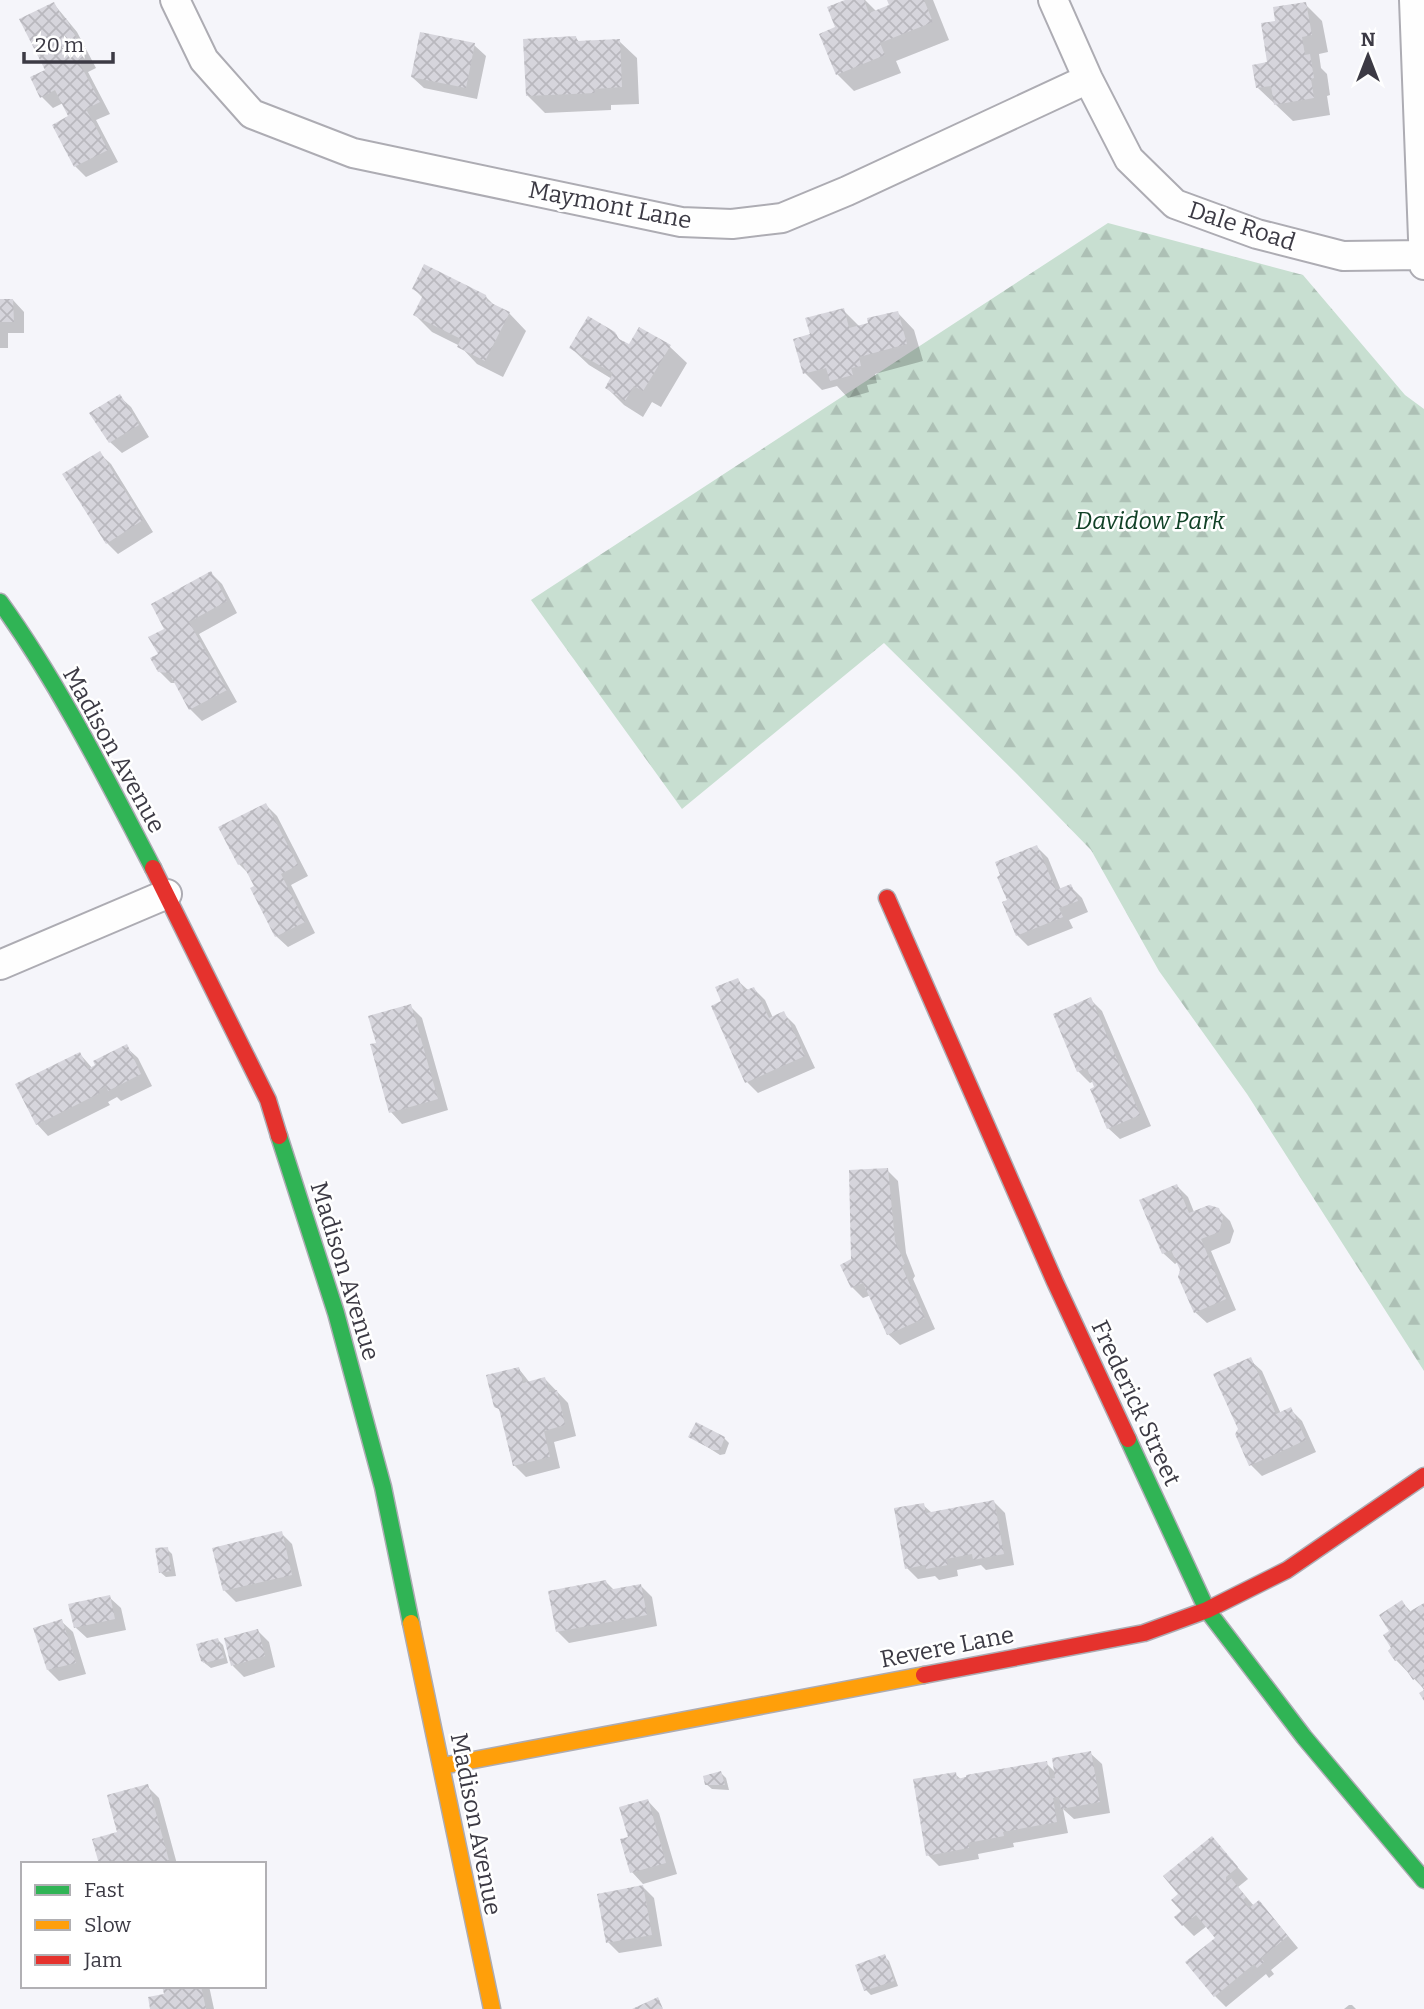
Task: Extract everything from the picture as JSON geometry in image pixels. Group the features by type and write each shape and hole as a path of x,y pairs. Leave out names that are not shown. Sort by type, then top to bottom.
{"street":[{"name":"Maymont Lane","path":"175,0 204,60 252,114 353,153 681,222 732,224 782,218 847,191 1088,79"},
{"name":"Dale Road","path":"1053,0 1088,79 1129,159 1175,204 1257,234 1343,256 1423,255"},
{"path":"1414,0 1424,265"},
{"name":"Madison Avenue","path":"0,603 18,627 97,762 167,894 268,1100 336,1313 383,1487 492,2009"},
{"path":"0,965 167,894"},
{"name":"Frederick Street","path":"887,898 1055,1282 1207,1610 1304,1737 1424,1880"},
{"name":"Revere Lane","path":"442,1766 1144,1633 1207,1610 1287,1570 1424,1476"}],"green space":[{"name":"Davidow Park","path":"1108,223 1303,275 1405,395 1424,409 1424,1371 1247,1094 1159,971 1091,850 884,643 682,809 531,600"}],"building":[{"path":"845,0 864,0 869,13 889,5 887,0 924,0 933,22 880,43 885,55 836,75 819,34 835,27 827,7"},
{"path":"54,2 63,19 66,18 86,57 78,60 100,102 86,109 108,150 74,167 52,125 68,116 55,90 40,98 30,77 45,70 19,19"},
{"path":"1306,2 1312,35 1302,37 1305,55 1310,54 1314,98 1274,105 1271,86 1256,88 1252,65 1267,62 1261,23 1275,21 1273,7"},
{"path":"420,32 475,43 466,88 411,77"},
{"path":"576,36 577,41 620,39 622,87 594,89 595,93 526,96 523,39"},
{"path":"424,264 486,295 487,301 510,312 485,361 457,347 461,339 413,315 423,295 412,289"},
{"path":"0,299 13,299 14,322 0,322"},
{"path":"844,308 849,328 868,323 867,318 898,311 907,344 859,357 861,366 851,368 853,375 830,381 826,368 803,374 793,339 810,334 805,318"},
{"path":"588,316 629,344 639,327 671,345 643,391 634,386 625,401 605,388 613,373 569,348"},
{"path":"120,394 139,425 109,443 89,413"},
{"path":"100,451 143,520 106,544 62,474"},
{"path":"211,571 227,601 189,622 227,690 189,710 169,673 158,672 150,658 158,654 148,637 164,629 151,604"},
{"path":"266,803 298,865 281,874 305,922 275,937 250,888 254,886 242,863 238,865 218,827"},
{"path":"1037,845 1056,890 1071,884 1078,901 1059,908 1063,917 1016,936 1002,902 1007,900 997,877 1000,875 995,862"},
{"path":"738,978 744,991 754,987 769,1018 784,1011 805,1056 745,1083 711,1006 721,1001 715,987"},
{"path":"1091,997 1140,1115 1107,1129 1090,1089 1094,1087 1087,1068 1077,1072 1053,1014"},
{"path":"411,1004 438,1099 389,1113 370,1044 376,1043 368,1016"},
{"path":"127,1044 141,1074 108,1091 106,1086 99,1090 100,1093 36,1125 15,1084 80,1052 88,1069 95,1065 93,1061"},
{"path":"888,1168 895,1241 905,1264 902,1267 925,1318 887,1335 863,1283 851,1288 840,1265 851,1259 849,1170"},
{"path":"1177,1184 1189,1213 1209,1205 1219,1208 1223,1218 1219,1232 1201,1239 1226,1299 1194,1313 1178,1277 1180,1270 1171,1250 1162,1254 1139,1200"},
{"path":"1251,1357 1276,1414 1291,1407 1306,1440 1249,1466 1235,1434 1238,1429 1213,1374"},
{"path":"519,1367 523,1383 545,1377 549,1392 557,1390 565,1425 544,1431 550,1457 513,1466 499,1409 494,1407 486,1375"},
{"path":"696,1422 725,1437 720,1450 713,1450 688,1437"},
{"path":"994,1500 1004,1554 973,1560 972,1554 946,1559 948,1565 926,1569 925,1565 905,1569 894,1508 924,1503 926,1513"},
{"path":"282,1531 292,1575 223,1591 212,1548"},
{"path":"168,1547 171,1571 159,1573 155,1548"},
{"path":"606,1580 608,1590 641,1584 647,1615 556,1632 548,1591"},
{"path":"110,1595 115,1619 74,1628 68,1604"},
{"path":"1402,1600 1409,1612 1424,1603 1424,1690 1416,1678 1413,1680 1399,1659 1395,1661 1388,1651 1391,1648 1383,1635 1389,1631 1379,1615"},
{"path":"62,1619 76,1663 47,1670 33,1628"},
{"path":"258,1629 265,1656 231,1666 224,1638"},
{"path":"218,1638 224,1658 204,1663 196,1644"},
{"path":"1091,1751 1100,1802 1061,1809 1059,1797 1053,1798 1057,1822 1003,1832 1004,1836 968,1843 969,1848 926,1856 913,1779 956,1772 957,1779 966,1775 1047,1761 1050,1779 1055,1778 1052,1758"},
{"path":"721,1771 725,1785 705,1785 703,1776"},
{"path":"148,1784 169,1862 98,1862 92,1839 117,1832 107,1795"},
{"path":"648,1799 666,1863 630,1873 620,1839 628,1837 619,1807"},
{"path":"1212,1836 1238,1867 1226,1877 1226,1881 1231,1878 1246,1897 1243,1900 1249,1908 1259,1900 1288,1936 1261,1958 1264,1962 1257,1968 1254,1964 1214,1997 1185,1962 1215,1938 1196,1915 1182,1926 1174,1917 1181,1911 1171,1900 1178,1894 1163,1876"},
{"path":"643,1885 652,1935 606,1943 597,1894"},
{"path":"885,1954 894,1981 864,1991 855,1965"},
{"path":"162,1988 201,1988 206,2009 150,2009 148,1997 164,1994"},
{"path":"658,1997 663,2009 632,2009"}],"traffic: fast":[{"path":"0,602 62,698 153,868"},
{"path":"279,1136 336,1313 383,1487 411,1623"},
{"path":"1128,1439 1207,1610 1304,1737 1424,1880"}],"traffic: slow":[{"path":"411,1623 492,2009"},
{"path":"442,1766 924,1675"}],"traffic: jam":[{"path":"153,868 268,1100 279,1136"},
{"path":"887,898 1055,1282 1128,1439"},
{"path":"924,1675 1144,1633 1207,1610 1287,1570 1424,1476"}]}
